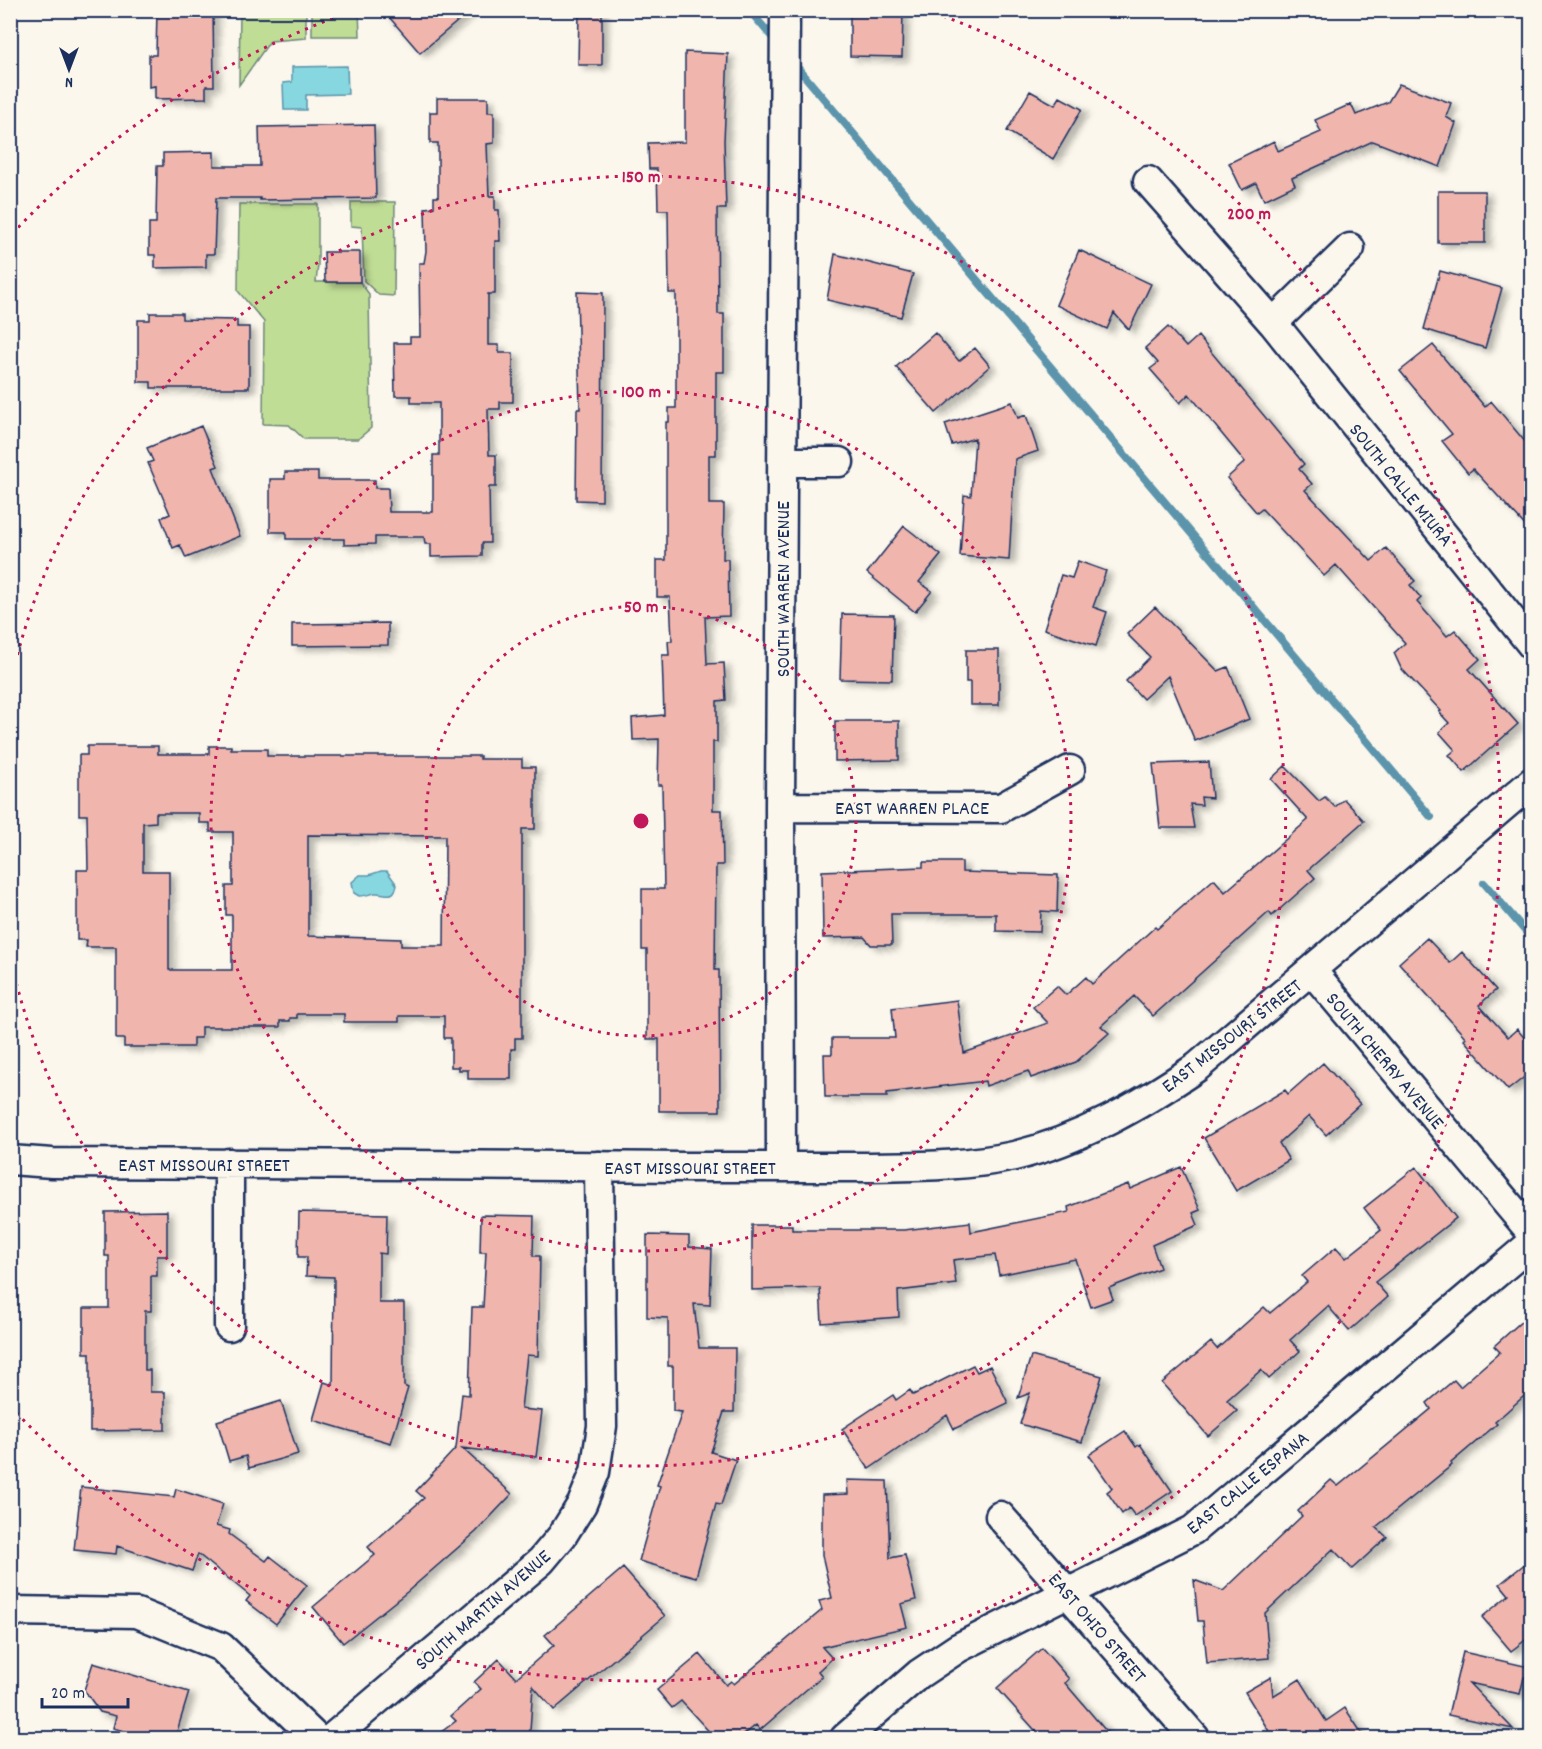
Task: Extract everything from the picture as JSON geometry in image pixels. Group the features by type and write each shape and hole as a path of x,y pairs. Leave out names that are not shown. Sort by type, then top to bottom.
{"street":[{"name":"SOUTH WARREN AVENUE","path":"781,1167 780,807 785,10"},
{"name":"SOUTH CALLE MIURA","path":"1148,182 1273,323 1532,645"},
{"path":"1273,323 1350,248"},
{"path":"782,462 839,462"},
{"name":"EAST WARREN PLACE","path":"780,807 1001,808 1070,770"},
{"path":"1312,971 1532,782"},
{"name":"EAST MISSOURI STREET","path":"10,1160 52,1163 781,1167 924,1166 968,1163 1014,1156 1061,1142 1148,1100 1197,1067 1312,971"},
{"name":"SOUTH CHERRY AVENUE","path":"1312,971 1532,1233"},
{"path":"229,1163 229,1326"},
{"name":"SOUTH MARTIN AVENUE","path":"332,1738 541,1561 562,1536 582,1504 595,1473 602,1426 599,1166"},
{"name":"EAST CALLE ESPANA","path":"845,1738 919,1674 948,1654 1193,1530 1532,1243"},
{"name":"EAST OHIO STREET","path":"1000,1516 1195,1738"},
{"path":"10,1611 137,1613 221,1647 316,1738"}],"green space":[{"path":"240,11 306,11 306,38 270,41 239,85"},
{"path":"312,11 359,11 360,36 312,36"},
{"path":"351,202 395,202 394,296 379,295 364,281 362,227 351,226"},
{"path":"239,204 318,204 316,282 360,282 369,294 371,428 358,439 304,439 289,425 263,424 264,322 238,291"}],"water":[{"path":"347,66 348,94 306,95 306,110 284,110 283,83 292,82 292,67"},
{"path":"387,871 397,885 394,892 359,896 354,893 352,882 360,875"}],"building":[{"path":"157,10 213,10 214,86 206,86 206,98 155,99 155,86 149,87 149,55 156,55"},
{"path":"383,10 471,10 420,53"},
{"path":"579,10 602,10 602,65 578,65"},
{"path":"850,10 903,10 902,57 850,56"},
{"path":"685,52 728,54 724,141 726,209 717,209 718,314 724,314 724,372 716,372 716,455 709,455 709,504 724,504 723,559 728,559 729,616 705,617 707,664 724,663 726,700 717,701 717,742 713,742 713,810 722,810 723,865 716,865 715,970 719,970 720,1111 659,1111 659,1039 647,1039 647,950 642,950 642,889 664,889 662,785 658,785 659,739 633,740 632,718 664,715 662,655 669,655 668,641 672,641 670,597 657,597 657,560 666,560 666,422 669,422 669,408 676,408 676,293 669,293 668,210 658,210 657,169 649,169 648,143 685,142"},
{"path":"1399,84 1451,103 1446,117 1456,123 1440,167 1373,141 1292,178 1295,185 1264,200 1256,183 1242,190 1229,163 1274,141 1278,151 1321,132 1315,120 1351,104 1356,115 1388,102"},
{"path":"1030,91 1055,105 1060,97 1082,109 1053,159 1007,131"},
{"path":"437,98 488,98 488,112 494,112 494,143 487,144 489,196 495,196 495,210 499,210 500,241 495,241 495,294 488,294 488,345 499,345 499,353 513,353 513,402 500,402 500,409 488,409 489,455 496,455 496,487 489,487 490,543 482,543 482,556 431,557 431,544 425,544 424,537 375,537 375,544 344,545 344,539 286,539 286,532 270,532 270,479 285,479 285,472 318,472 318,480 375,480 375,488 388,488 389,512 433,512 433,455 439,455 439,403 411,403 411,396 395,396 394,343 410,343 410,337 420,337 419,263 424,263 426,251 425,208 434,207 434,197 438,197 438,143 430,143 430,112 437,112"},
{"path":"374,125 376,198 260,200 260,198 216,198 214,254 206,254 206,267 155,268 155,255 149,255 149,223 156,223 157,166 163,166 163,153 214,152 214,166 260,166 259,127"},
{"path":"1438,191 1485,191 1485,243 1438,243"},
{"path":"1079,250 1151,284 1129,330 1114,313 1107,329 1056,305"},
{"path":"324,252 360,252 360,282 325,282"},
{"path":"835,254 913,274 901,317 827,300"},
{"path":"1440,271 1502,288 1485,348 1424,329"},
{"path":"577,292 603,293 602,501 576,500 577,409 580,409"},
{"path":"150,313 182,313 182,319 237,320 237,327 249,327 249,388 151,388 151,382 138,382 138,320 150,320"},
{"path":"1168,327 1186,347 1198,336 1304,464 1299,469 1312,484 1305,490 1371,561 1386,548 1415,581 1410,585 1421,598 1417,602 1447,636 1455,630 1480,659 1469,669 1518,724 1464,772 1449,755 1455,750 1439,732 1449,723 1439,712 1441,711 1401,668 1394,653 1405,643 1336,565 1324,576 1262,509 1257,513 1227,478 1245,462 1189,394 1180,403 1150,369 1158,363 1145,348"},
{"path":"935,333 959,361 975,348 990,366 936,413 896,367"},
{"path":"1433,345 1485,407 1491,401 1532,450 1532,533 1473,469 1468,473 1442,441 1452,434 1400,371"},
{"path":"1012,402 1018,418 1026,415 1038,451 1015,459 1009,560 960,556 964,495 971,496 975,438 952,445 945,424"},
{"path":"201,426 218,466 213,468 240,536 186,558 180,545 173,548 161,518 170,514 148,463 153,461 147,448"},
{"path":"904,526 941,555 919,582 932,591 915,612 867,573"},
{"path":"1078,561 1106,571 1093,607 1107,612 1096,646 1044,629 1061,575 1072,578"},
{"path":"1155,607 1218,671 1228,667 1249,719 1195,741 1168,676 1143,699 1126,681 1150,657 1127,634"},
{"path":"842,614 894,615 892,680 840,679"},
{"path":"388,623 388,645 292,646 292,624"},
{"path":"966,650 999,650 999,705 970,705 970,682 966,682"},
{"path":"835,721 899,721 899,760 835,761"},
{"path":"87,746 158,746 158,754 209,754 209,746 231,746 231,749 267,749 267,756 480,756 480,759 522,759 522,767 535,767 535,829 522,829 522,1038 515,1038 515,1049 511,1049 511,1079 468,1079 468,1070 451,1067 451,1038 444,1038 444,1016 399,1016 399,1022 344,1022 344,1014 297,1014 297,1018 290,1018 290,1021 280,1021 280,1027 201,1027 201,1038 193,1038 193,1047 124,1047 124,1039 116,1039 116,947 86,947 87,940 77,940 77,870 88,870 87,815 79,815 79,755 87,755","holes":["156,813 199,813 199,823 210,823 210,832 233,832 233,886 226,886 226,915 232,915 232,970 169,970 169,871 143,871 143,823 156,822","308,835 445,836 444,946 401,946 401,939 308,936"]},
{"path":"1209,762 1212,798 1201,797 1202,805 1190,804 1194,828 1160,828 1153,764"},
{"path":"1285,766 1319,801 1325,797 1335,807 1344,799 1364,821 1308,870 1315,878 1272,916 1269,912 1153,1016 1134,996 1101,1026 1109,1033 1076,1062 1031,1078 1028,1071 986,1086 985,1081 887,1093 887,1097 825,1097 824,1054 832,1054 832,1038 895,1038 892,1008 957,1000 964,1053 1048,1023 1033,1007 1057,986 1066,995 1086,977 1092,984 1155,927 1157,929 1214,879 1225,892 1308,820 1271,779"},
{"path":"923,862 962,862 962,872 1058,875 1057,912 1041,911 1040,932 996,931 996,914 891,914 892,945 871,945 864,937 823,938 822,871 923,867"},
{"path":"1427,938 1450,963 1462,952 1496,990 1479,1005 1508,1037 1517,1029 1532,1047 1532,1071 1508,1090 1464,1040 1466,1038 1399,963"},
{"path":"1323,1063 1360,1104 1326,1135 1309,1116 1279,1143 1289,1160 1236,1191 1204,1138 1285,1090 1288,1094"},
{"path":"1181,1167 1200,1210 1193,1213 1198,1225 1152,1245 1160,1268 1109,1288 1113,1299 1091,1307 1075,1259 999,1275 995,1255 953,1260 956,1284 898,1291 899,1317 822,1323 820,1288 752,1290 752,1225 792,1225 792,1230 904,1230 970,1222 971,1232 1069,1212 1068,1207 1128,1184 1130,1189"},
{"path":"1416,1167 1456,1218 1375,1282 1388,1297 1349,1331 1328,1306 1290,1340 1300,1351 1269,1379 1261,1370 1227,1400 1237,1411 1208,1436 1162,1383 1211,1342 1217,1349 1264,1307 1270,1313 1307,1282 1302,1276 1336,1247 1346,1258 1381,1230 1364,1208"},
{"path":"167,1211 167,1256 157,1256 157,1276 151,1276 151,1311 145,1311 145,1370 150,1370 150,1392 165,1392 165,1430 90,1431 90,1353 84,1353 84,1308 109,1308 109,1256 105,1256 105,1212"},
{"path":"299,1212 387,1214 386,1254 379,1253 379,1303 404,1303 404,1386 408,1388 391,1443 313,1420 324,1382 333,1385 334,1277 306,1276 307,1257 298,1257"},
{"path":"481,1215 534,1216 533,1256 540,1256 538,1356 527,1355 521,1409 542,1411 536,1457 462,1448 512,1494 476,1532 407,1592 343,1643 313,1607 375,1555 368,1547 424,1498 416,1491 456,1448 462,1394 469,1395 472,1307 483,1307 486,1252 480,1252"},
{"path":"647,1235 689,1236 689,1247 712,1249 710,1305 694,1304 699,1348 735,1348 734,1412 724,1412 711,1452 736,1460 721,1505 716,1504 696,1577 639,1561 660,1486 657,1485 682,1412 673,1411 673,1366 668,1366 668,1318 647,1317"},
{"path":"1532,1312 1532,1389 1495,1422 1497,1424 1451,1463 1452,1465 1376,1527 1387,1537 1352,1569 1333,1549 1265,1613 1269,1658 1207,1663 1203,1621 1198,1621 1194,1580 1223,1591 1302,1516 1298,1511 1331,1480 1338,1486 1431,1409 1427,1403 1454,1380 1460,1387 1500,1352 1494,1346"},
{"path":"1031,1356 1102,1376 1082,1442 1020,1424 1030,1393 1018,1398"},
{"path":"973,1365 977,1372 990,1366 1008,1403 954,1429 947,1415 869,1469 842,1429 893,1395 896,1400 910,1390 913,1395"},
{"path":"281,1401 298,1454 249,1468 246,1456 229,1461 217,1421"},
{"path":"1125,1431 1136,1447 1140,1444 1172,1491 1135,1516 1129,1508 1122,1514 1107,1492 1112,1488 1089,1455"},
{"path":"847,1480 887,1481 890,1558 905,1555 916,1600 901,1604 907,1627 822,1647 832,1658 818,1671 822,1676 760,1730 756,1725 740,1738 715,1738 681,1701 672,1708 657,1690 700,1654 726,1685 731,1681 734,1684 822,1610 819,1601 832,1598 822,1555 822,1495 848,1494"},
{"path":"81,1487 174,1497 176,1489 223,1504 216,1526 230,1530 229,1534 266,1561 270,1556 307,1585 276,1624 246,1601 250,1596 198,1554 192,1571 117,1546 116,1554 74,1550"},
{"path":"1532,1558 1532,1635 1511,1651 1482,1617 1509,1595 1500,1584"},
{"path":"623,1568 665,1616 554,1710 533,1686 530,1731 521,1738 433,1738 456,1721 451,1716 481,1689 474,1682 499,1659 516,1678 554,1645 545,1635"},
{"path":"1042,1648 1069,1679 1065,1683 1112,1738 1042,1738 997,1688"},
{"path":"1463,1652 1529,1667 1528,1677 1524,1677 1520,1694 1469,1683 1513,1729 1448,1715"},
{"path":"93,1663 189,1692 175,1738 130,1738 128,1732 113,1728 116,1716 100,1712 84,1690"},
{"path":"1271,1677 1273,1696 1300,1679 1326,1721 1345,1708 1365,1738 1273,1738 1245,1692"}],"waterway":[{"path":"749,10 778,44"},
{"path":"792,61 1431,817"},
{"path":"1484,883 1532,939"}]}
